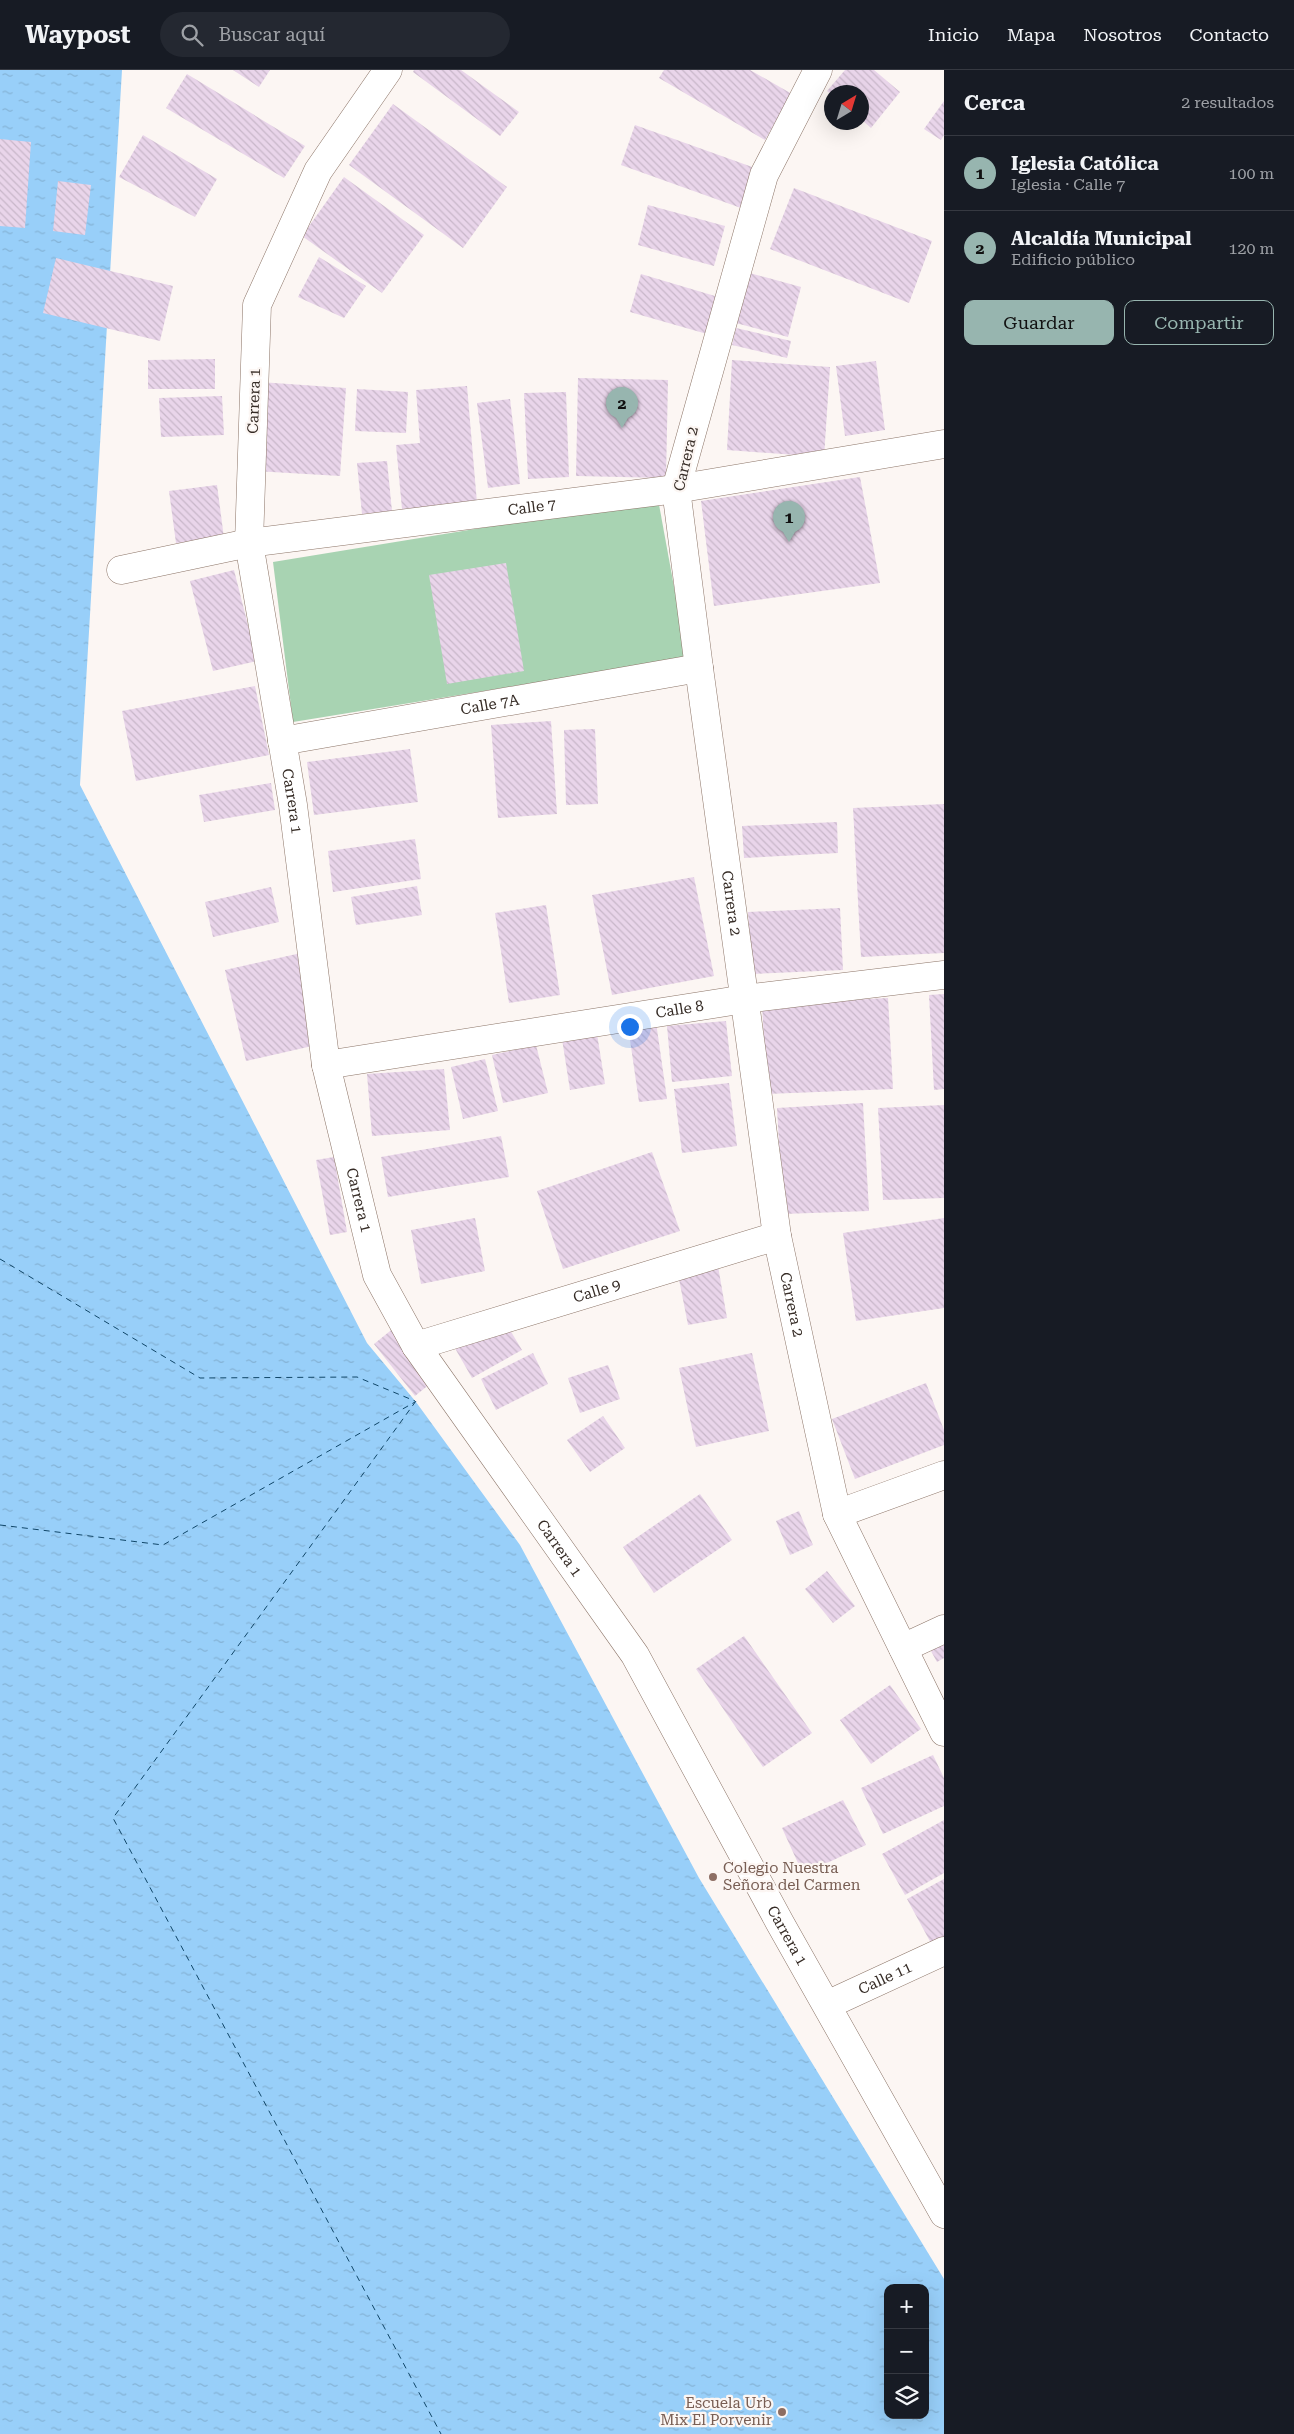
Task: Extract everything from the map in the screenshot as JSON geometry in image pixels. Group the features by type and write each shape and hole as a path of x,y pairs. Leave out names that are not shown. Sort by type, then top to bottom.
{"street":[{"name":"Carrera 1","path":"388,70 318,171 257,305 249,543 293,805 326,1065 377,1275 416,1346 635,1655 826,2005 944,2214"},
{"name":"Carrera 2","path":"818,70 764,175 676,489 777,1236 838,1514 944,1732"},
{"name":"Calle 7","path":"121,570 249,543 676,489 944,444"},
{"name":"Calle 7A","path":"282,741 699,668"},
{"name":"Calle 8","path":"326,1065 745,999 944,975"},
{"name":"Calle 9","path":"416,1346 777,1236"},
{"path":"838,1514 944,1475"},
{"path":"903,1648 944,1629"},
{"name":"Calle 11","path":"826,2005 944,1951"}],"green space":[{"path":"658,499 687,658 293,722 273,562"}],"water":[{"path":"0,70 122,70 80,785 367,1343 416,1402 520,1545 699,1878 944,2279 944,2434 0,2434"}],"building":[{"path":"233,70 270,70 259,87"},
{"path":"414,70 461,70 519,112 500,136 413,72"},
{"path":"664,70 750,70 792,94 765,140 659,78"},
{"path":"845,70 874,70 900,92 871,128 869,126 869,85 832,85"},
{"path":"187,74 305,146 284,178 166,108"},
{"path":"944,101 944,135 941,140 924,129"},
{"path":"393,104 507,187 463,248 349,165"},
{"path":"635,125 755,168 741,208 621,165"},
{"path":"143,135 217,179 195,217 119,177"},
{"path":"0,139 31,142 25,228 0,226"},
{"path":"344,177 424,235 382,293 302,236"},
{"path":"58,181 91,185 85,235 53,231"},
{"path":"794,188 932,241 909,303 770,249"},
{"path":"648,205 725,226 714,266 638,245"},
{"path":"319,257 366,286 344,318 298,297"},
{"path":"56,258 173,286 160,341 43,313"},
{"path":"746,272 801,287 788,337 732,322"},
{"path":"641,274 725,299 714,336 630,312"},
{"path":"736,328 791,341 787,358 732,345"},
{"path":"215,359 215,389 148,389 148,360"},
{"path":"732,360 830,367 824,457 727,450"},
{"path":"876,361 885,430 845,436 836,366"},
{"path":"578,378 668,380 666,478 576,476"},
{"path":"260,382 346,388 340,476 255,471"},
{"path":"467,386 477,503 402,509 396,445 420,443 416,390"},
{"path":"357,389 408,392 406,433 355,431"},
{"path":"566,392 569,477 528,479 524,393"},
{"path":"222,396 224,435 161,437 159,398"},
{"path":"510,399 520,484 488,488 477,403"},
{"path":"387,461 392,511 362,514 357,463"},
{"path":"860,477 880,583 714,606 701,501"},
{"path":"217,485 224,538 176,543 169,491"},
{"path":"506,563 524,671 447,684 429,575"},
{"path":"234,570 257,661 213,671 190,581"},
{"path":"255,686 269,755 136,781 122,711"},
{"path":"551,721 557,814 498,818 491,725"},
{"path":"595,729 598,804 566,805 564,730"},
{"path":"410,749 418,802 314,815 307,762"},
{"path":"271,783 275,810 204,822 199,795"},
{"path":"944,804 944,953 861,957 853,808"},
{"path":"837,822 838,853 744,858 742,826"},
{"path":"415,839 421,879 333,892 328,851"},
{"path":"694,877 714,976 612,995 592,895"},
{"path":"417,886 422,915 356,925 351,897"},
{"path":"271,887 279,922 213,937 205,902"},
{"path":"546,905 560,995 509,1003 495,913"},
{"path":"840,908 843,970 752,974 748,912"},
{"path":"301,953 321,1044 246,1061 225,970"},
{"path":"944,994 944,1089 934,1090 929,995"},
{"path":"888,998 893,1089 767,1094 762,1004"},
{"path":"726,1021 732,1076 672,1082 667,1026"},
{"path":"656,1022 667,1099 639,1102 628,1026"},
{"path":"597,1034 605,1084 570,1090 562,1039"},
{"path":"536,1045 548,1093 503,1103 492,1055"},
{"path":"485,1059 498,1111 463,1119 451,1067"},
{"path":"444,1069 450,1130 372,1136 367,1074"},
{"path":"729,1083 737,1146 682,1153 674,1089"},
{"path":"863,1103 869,1211 783,1214 777,1108"},
{"path":"944,1105 944,1198 883,1200 878,1108"},
{"path":"501,1136 509,1177 388,1197 381,1157"},
{"path":"652,1152 680,1231 563,1269 537,1191"},
{"path":"334,1157 347,1232 330,1235 316,1160"},
{"path":"475,1218 485,1271 421,1284 411,1230"},
{"path":"944,1218 944,1308 856,1321 843,1233"},
{"path":"718,1266 727,1318 688,1325 678,1274"},
{"path":"501,1315 522,1350 472,1378 452,1343"},
{"path":"395,1327 436,1379 415,1396 374,1344"},
{"path":"533,1353 548,1384 496,1410 481,1379"},
{"path":"752,1353 769,1431 696,1447 679,1368"},
{"path":"608,1365 620,1399 580,1413 568,1378"},
{"path":"926,1383 944,1430 944,1445 855,1479 832,1419"},
{"path":"603,1416 625,1448 590,1472 567,1440"},
{"path":"700,1494 732,1540 654,1593 623,1547"},
{"path":"799,1511 813,1545 790,1555 776,1521"},
{"path":"827,1571 855,1606 833,1623 805,1589"},
{"path":"944,1632 944,1658 937,1662 926,1642"},
{"path":"744,1636 812,1733 763,1767 696,1669"},
{"path":"890,1685 921,1729 871,1764 840,1720"},
{"path":"933,1755 944,1778 944,1806 883,1834 861,1788"},
{"path":"843,1800 866,1845 803,1874 782,1828"},
{"path":"944,1820 944,1873 905,1895 882,1854"},
{"path":"944,1879 944,1939 932,1945 907,1899"}],"ferry route":[{"path":"0,1259 200,1378 357,1377 415,1401"},
{"path":"416,1401 113,1818 441,2434"},
{"path":"0,1525 163,1545 415,1402"}],"place":[{"name":"Alcaldía Municipal","path":"622,428"},
{"name":"Iglesia Católica","path":"789,542"},
{"name":"Colegio Nuestra Señora del Carmen","path":"713,1877"},
{"name":"Escuela Urb Mix El Porvenir","path":"782,2412"}]}
